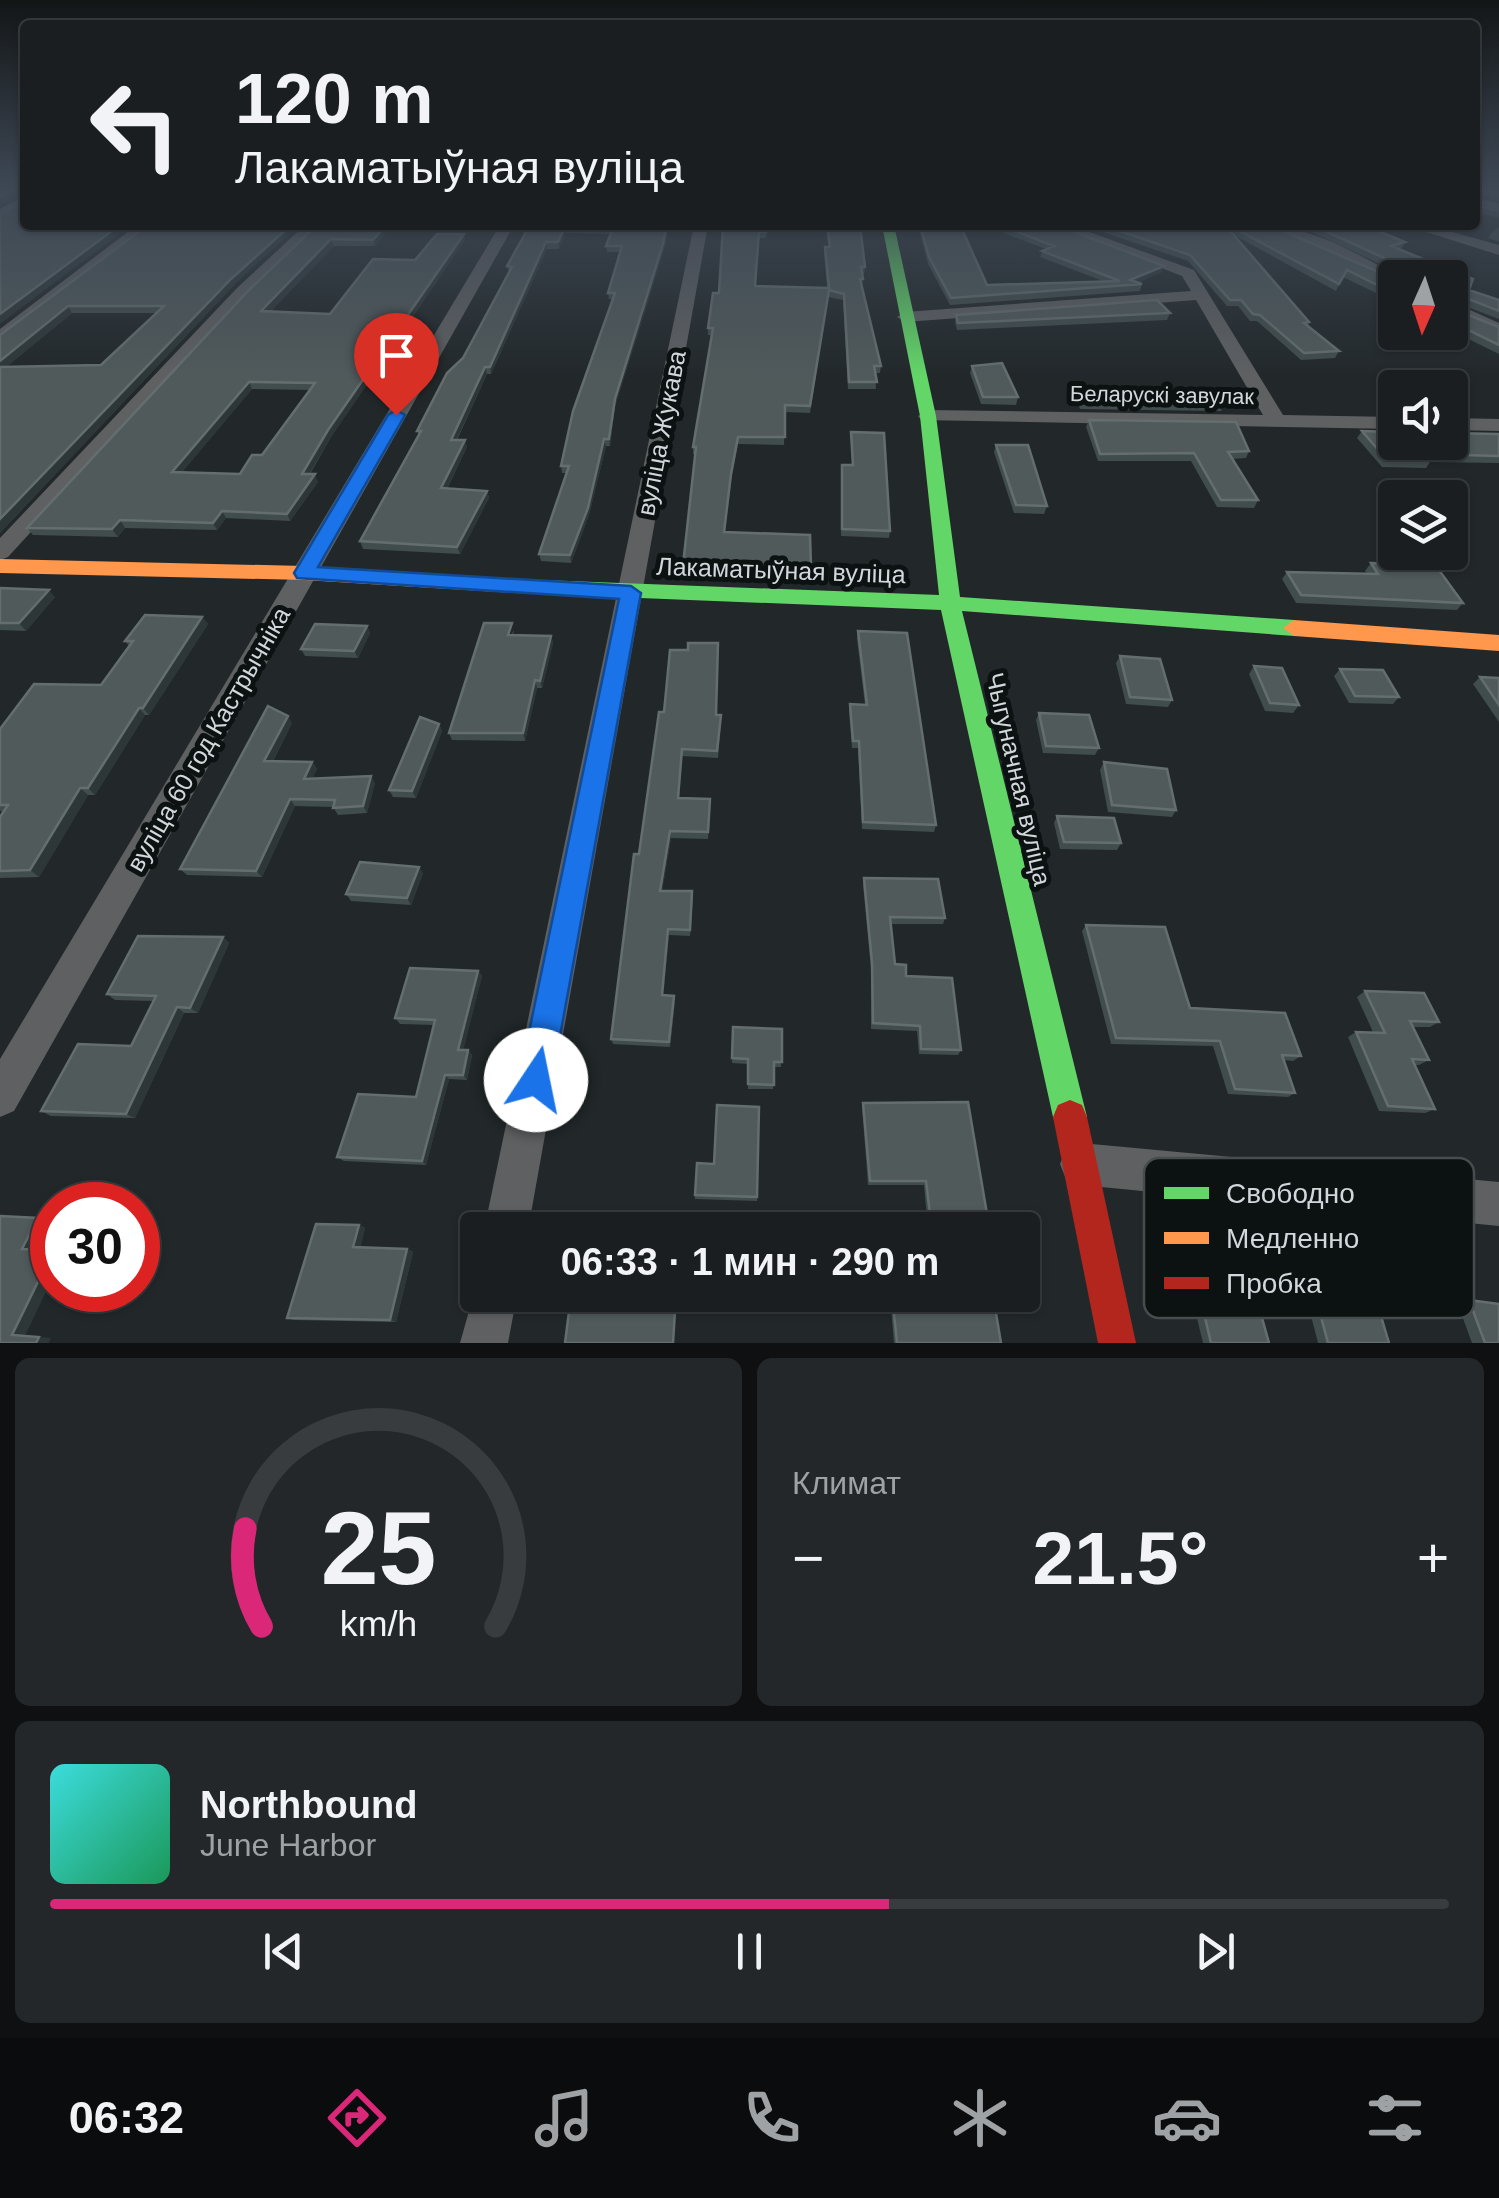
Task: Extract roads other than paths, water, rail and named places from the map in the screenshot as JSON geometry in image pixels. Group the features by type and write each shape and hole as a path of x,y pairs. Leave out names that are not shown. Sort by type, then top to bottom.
{"street":[{"path":"0,337 113,251"},
{"path":"0,552 243,291 286,251"},
{"name":"вуліца 60 год Кастрычніка","path":"0,1097 493,251"},
{"name":"вуліца Жукава","path":"510,1212 696,251"},
{"name":"Чыгуначная вуліца","path":"893,251 928,416 950,603 1081,1164 1117,1343"},
{"path":"1129,251 1188,272 1277,422"},
{"path":"1334,251 1378,272"},
{"path":"905,317 1203,295"},
{"path":"1468,315 1499,330"},
{"name":"Беларускі завулак","path":"928,416 1378,423"},
{"path":"1468,424 1499,425"},
{"name":"Лакаматыўная вуліца","path":"0,566 304,573 631,593 950,603 1499,644"},
{"path":"1081,1164 1144,1170"},
{"path":"1474,1202 1499,1204"},
{"path":"484,1343 490,1312"}]}
